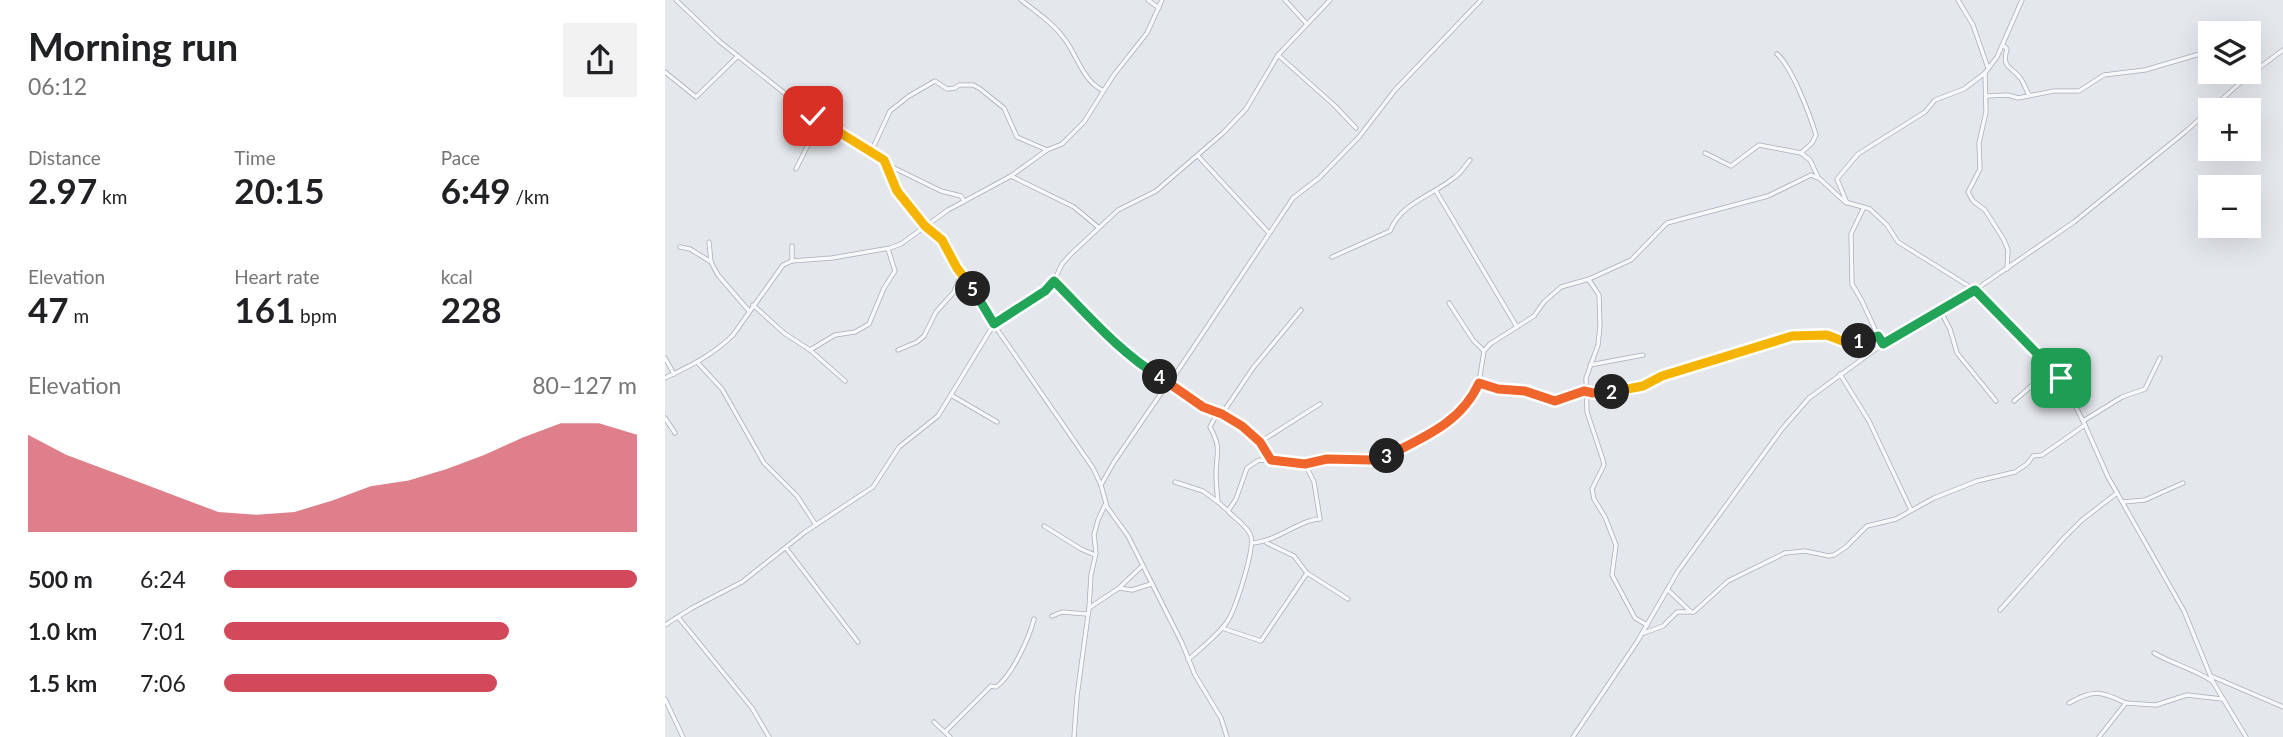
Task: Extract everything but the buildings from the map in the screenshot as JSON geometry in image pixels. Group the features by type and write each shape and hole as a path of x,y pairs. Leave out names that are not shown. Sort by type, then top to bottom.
{"street":[{"path":"675,0 738,56 820,121 887,164 941,191 961,196 964,201"},
{"path":"1021,0 1051,23 1065,38 1089,82 1103,91"},
{"path":"1147,0 1159,8"},
{"path":"665,378 714,352 733,335 781,267 792,261 820,260 888,248 910,239 964,201 1011,176 1047,149 1059,146 1067,140 1084,121 1147,33 1162,0"},
{"path":"1285,0 1307,24"},
{"path":"665,625 742,582 816,525 873,486 899,447 938,416 994,324 1045,291 1054,281 1062,264 1098,227 1118,210 1156,191 1241,116 1279,55 1330,0"},
{"path":"1101,485 1293,198 1319,178 1359,137 1395,90 1481,0"},
{"path":"1958,0 1973,25 1988,68"},
{"path":"1847,203 1836,179 1856,156 1926,112 1935,100 1964,89 1985,73 2003,45 2022,0"},
{"path":"2003,45 2007,49 2007,66 2020,78 2029,94"},
{"path":"2261,64 2283,50"},
{"path":"1777,54 1790,74 1816,135 1801,153"},
{"path":"1279,55 1356,128"},
{"path":"1987,96 2008,94 2018,98 2060,90 2079,91 2104,75 2145,70 2198,55"},
{"path":"665,72 696,97 738,56"},
{"path":"1985,73 1987,96 1984,127 1979,143 1980,169 1968,192 1973,201 1985,210 2004,240 2008,250 2007,269"},
{"path":"871,152 890,111 935,81 947,89 961,85 974,85 979,88 1004,108 1017,137 1047,149"},
{"path":"1573,737 1642,633 1678,571 1782,429 1809,398 1883,344 2007,269 2112,192 2185,132 2235,84"},
{"path":"796,169 820,121"},
{"path":"1705,153 1731,166 1759,145 1801,153 1810,160 1818,177 1847,203 1864,207 1878,216 1898,242 1975,290 2052,368 2066,387 2117,493 2184,611 2213,682 2246,737"},
{"path":"1198,156 1268,232"},
{"path":"1332,257 1390,231 1403,212 1419,198 1436,191 1458,175 1470,160"},
{"path":"887,164 897,191 925,226 942,240 994,324 1082,450 1101,485 1106,504 1122,525 1188,660 1221,718 1227,737"},
{"path":"1011,176 1074,207 1098,227"},
{"path":"1228,511 1250,464 1259,460 1305,464 1339,458 1370,460 1386,457 1444,426 1464,406 1479,383 1484,351 1496,338 1534,316 1544,302 1561,287 1589,279 1632,260 1667,223 1768,196 1806,176 1818,177"},
{"path":"1436,191 1517,327"},
{"path":"1864,207 1851,234 1851,284 1883,344"},
{"path":"709,242 711,262 723,283 749,311"},
{"path":"792,246 792,261"},
{"path":"680,247 711,262"},
{"path":"810,350 835,335 861,330 872,321 879,298 895,271 888,248"},
{"path":"898,350 924,336 936,312 954,292 961,274"},
{"path":"1589,279 1598,295 1600,326 1598,345 1587,378 1589,421 1604,460 1592,495 1605,517 1616,545 1612,575 1635,618 1647,625"},
{"path":"1054,281 1137,363 1203,407 1242,426 1260,442 1271,460"},
{"path":"1449,303 1473,340 1484,351"},
{"path":"753,305 845,381"},
{"path":"1218,502 1218,443 1210,425 1301,310"},
{"path":"1941,311 1957,353 1996,401"},
{"path":"1479,383 1498,389 1525,391 1555,401 1587,392 1636,388 1662,376 1792,336 1827,335 1850,342 1878,336"},
{"path":"1590,365 1643,355"},
{"path":"665,358 674,374"},
{"path":"1642,633 1663,625 1677,612 1691,612 1699,608 1717,588 1737,575 1785,553 1805,551 1834,555 1867,526 1896,519 1934,498 1977,481 2015,472 2028,464 2033,456 2042,455 2122,397 2144,389 2159,358"},
{"path":"697,362 722,389 764,463 797,496 816,525"},
{"path":"2014,401 2052,368"},
{"path":"1840,374 1869,421 1911,510"},
{"path":"950,394 997,422"},
{"path":"1260,442 1321,404"},
{"path":"665,418 675,433"},
{"path":"1266,543 1311,520 1320,519 1314,482 1305,464"},
{"path":"1175,482 1203,491 1218,502 1249,532 1252,543 1229,618 1188,660"},
{"path":"2123,502 2145,500 2183,483"},
{"path":"2000,610 2082,520 2117,493"},
{"path":"1074,737 1096,528 1106,504"},
{"path":"1044,526 1081,550 1095,555"},
{"path":"1252,543 1266,543 1294,556 1307,573 1347,599"},
{"path":"786,548 857,642"},
{"path":"1089,608 1119,588 1142,566"},
{"path":"1222,628 1261,641 1307,573"},
{"path":"1119,588 1132,590 1151,584"},
{"path":"1668,589 1691,612"},
{"path":"1052,616 1062,612 1088,614"},
{"path":"678,617 752,708 769,737"},
{"path":"945,732 992,686 996,687 1007,676 1031,631 1034,619"},
{"path":"2154,653 2169,662 2190,668 2213,682"},
{"path":"2210,675 2283,707"},
{"path":"2069,703 2101,692 2126,703 2156,705 2186,695 2224,700"},
{"path":"665,699 683,737"},
{"path":"2099,737 2126,703"},
{"path":"933,722 950,737"}],"route":[{"path":"813,116 884,160 897,191 925,226 945,244 957,268 994,324 1045,291 1054,281 1141,366 1203,407 1231,418 1252,433 1271,460 1305,464 1327,459 1370,460 1386,457 1437,432 1464,406 1479,383 1498,389 1525,391 1555,401 1584,391 1593,393 1636,388 1662,376 1792,336 1827,335 1850,342 1878,336 1883,344 1975,290 2061,378"}]}
